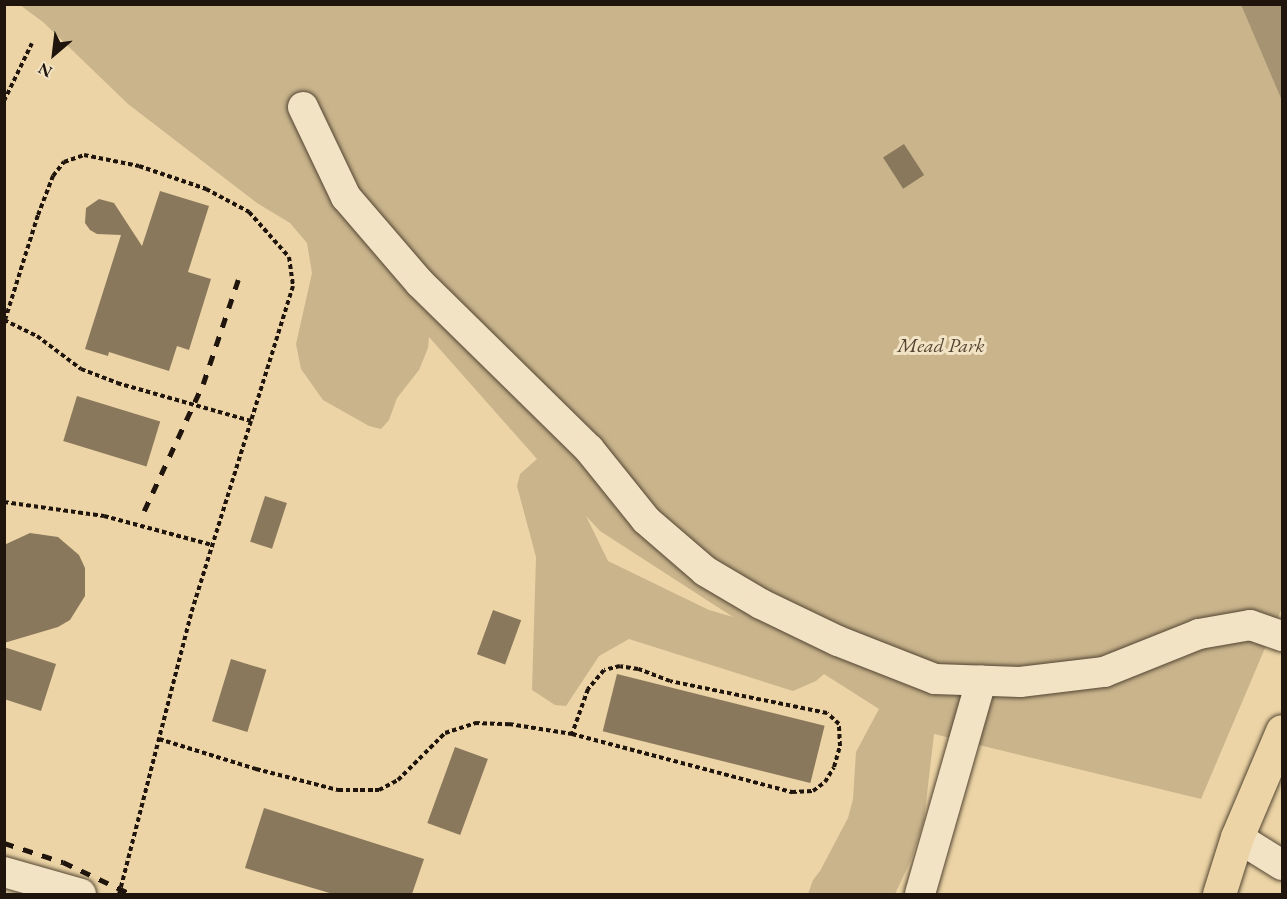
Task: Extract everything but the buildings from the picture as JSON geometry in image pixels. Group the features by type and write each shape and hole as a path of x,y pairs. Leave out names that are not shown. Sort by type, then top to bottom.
{"main road":[{"path":"1219,894 1238,837 1282,731"}],"lane":[{"path":"303,107 346,197 420,283 589,449 646,520 697,563 761,604 838,641 935,680 1020,682 1104,672 1199,634 1250,625 1282,636"},
{"path":"920,894 981,681"},
{"path":"1238,837 1282,865"},
{"path":"4,872 81,894"}],"path":[{"path":"4,101 32,43"},
{"path":"119,894 191,614 212,545 251,422 293,286 289,257 249,212 206,189 139,166 84,155 64,162 53,176 38,214 5,320 37,336 81,369 117,383 251,422"},
{"path":"4,502 104,516 212,545"},
{"path":"159,739 255,769 338,790 379,790 398,780 445,733 475,723 509,724 572,734 792,792 813,791 825,782 834,767 840,746 839,724 827,713 670,681 638,669 620,666 604,670 588,689 572,734"}],"green space":[{"name":"Mead Park","path":"20,5 1241,5 1282,101 1282,608 1201,799 934,734 924,820 911,860 895,894 808,894 813,880 848,818 853,799 856,752 879,709 824,674 816,681 793,691 629,639 599,656 566,706 555,705 532,690 536,557 517,486 520,474 537,459 429,337 428,348 419,370 397,398 389,420 381,429 369,426 323,400 301,369 296,344 312,273 307,243 290,223 257,203 128,104 43,22","holes":["586,516 600,531 733,617 709,610 608,561"]}],"shaded area":[{"path":"1241,5 1282,5 1282,101"}],"railway":[{"path":"144,511 203,384 238,280"},
{"path":"4,843 63,862 131,894"}]}
